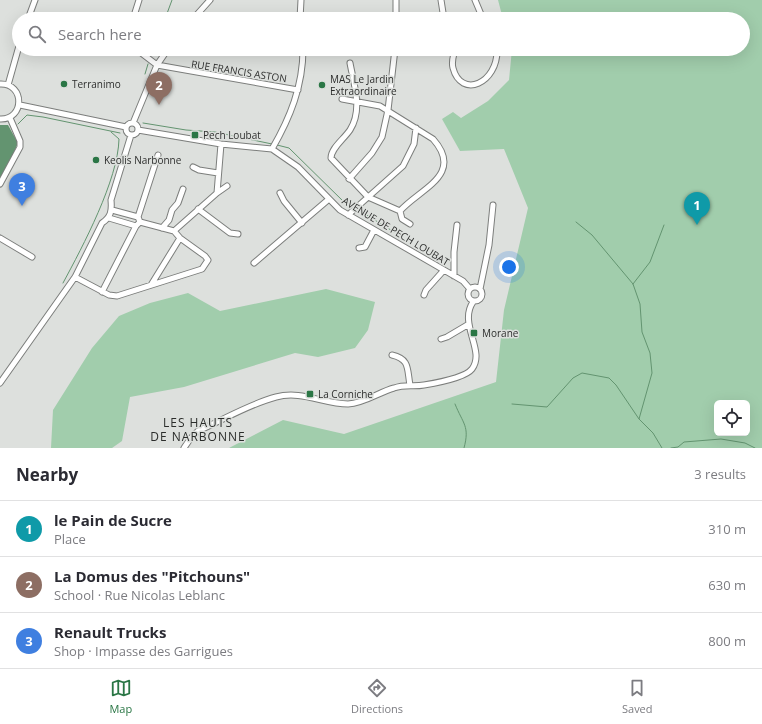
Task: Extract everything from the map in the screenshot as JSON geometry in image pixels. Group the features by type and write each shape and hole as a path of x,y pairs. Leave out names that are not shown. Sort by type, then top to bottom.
{"street":[{"path":"31,12 35,0"},
{"path":"135,12 139,0"},
{"path":"199,12 210,0"},
{"path":"300,12 301,0"},
{"path":"396,0 396,12"},
{"path":"441,0 443,12"},
{"path":"475,0 480,12"},
{"path":"8,85 16,56"},
{"name":"RUE FRANCIS ASTON","path":"145,56 157,65 298,90"},
{"path":"126,127 130,123 133,123 157,65 163,56"},
{"path":"273,147 287,122 298,90 301,80 303,56"},
{"path":"349,179 378,145 386,124 394,56"},
{"path":"454,56 452,63 454,72 462,81 473,84 479,84 491,74 496,66 497,56"},
{"path":"350,63 358,101 352,127 331,156 331,161 368,197 400,211"},
{"path":"0,84 13,87 19,95 20,105 18,110 10,118 0,119"},
{"path":"342,99 374,103 388,110 434,139 440,147 444,159 443,170 430,188 414,197 400,211"},
{"path":"20,105 126,127"},
{"path":"0,184 20,147 20,141 10,118"},
{"path":"0,383 75,277 102,223 109,218 112,210 111,200 131,135 136,133 138,130 137,124 133,123"},
{"path":"126,127 126,131 131,135"},
{"path":"350,213 403,166 414,144 416,128"},
{"name":"AVENUE DE PECH LOUBAT","path":"138,130 221,144 273,147 298,167 329,199 374,230 463,281 470,290"},
{"path":"217,193 221,144"},
{"path":"102,292 138,222 158,155"},
{"path":"192,167 199,170 218,173"},
{"path":"174,231 227,186"},
{"path":"162,228 169,220 172,210 178,203 183,189"},
{"path":"280,193 284,201 302,223"},
{"path":"254,263 329,199"},
{"path":"184,448 198,431 277,397 304,396 340,404 351,404 364,401 393,388 410,385 423,386 463,376 470,372 474,367 476,357 469,324 468,309 473,302 480,301 482,297 480,289 489,245 494,205"},
{"path":"112,210 138,222"},
{"path":"198,210 230,233 238,234"},
{"path":"400,211 402,218 410,224"},
{"path":"75,277 102,292 117,296 202,269 207,263 208,260 205,256 180,238 174,231 138,222 109,218"},
{"path":"454,276 454,252 457,225"},
{"path":"360,248 365,248 374,230"},
{"path":"0,238 32,257"},
{"path":"151,285 180,238"},
{"path":"424,295 426,290 444,270"},
{"path":"473,302 468,297 470,290 474,287 480,289"},
{"path":"441,338 447,337 469,324"},
{"path":"392,355 400,357 406,362 410,385"}],"shaded area":[{"path":"498,0 762,0 762,448 229,448 283,420 344,434 496,382 504,310 528,208 504,149 460,151 442,119 453,112 461,118 488,101 509,80 511,56 750,56 750,12 501,12"},
{"path":"0,125 8,125 18,143 8,166 0,178"},
{"path":"326,289 375,302 368,330 355,348 318,357 295,353 184,387 130,397 122,441 112,448 51,448 53,410 92,348 119,316 150,303 188,293 220,311"}],"waterway":[{"path":"168,12 172,0"},
{"path":"145,74 148,64"},
{"path":"18,124 27,115 120,133"},
{"path":"143,123 186,130 215,132 272,144"},
{"path":"63,283 89,232 113,174 119,139 111,132"},
{"path":"277,145 289,148 345,203 354,208"},
{"path":"357,209 394,232"},
{"path":"576,222 592,235 633,284 640,304 642,332 650,353 652,373 639,419 653,433 662,448"},
{"path":"633,284 650,262 664,225"},
{"path":"512,404 547,407 573,378 582,373 609,378 616,385 639,419"},
{"path":"455,404 465,425 466,441 464,448"},
{"path":"671,448 678,447 684,442 721,439 745,443 755,448"}],"place":[{"name":"Terranimo","path":"64,84"},
{"name":"MAS Le Jardin Extraordinaire","path":"322,85"},
{"name":"La Domus des \"Pitchouns\"","path":"159,105"},
{"name":"Pech Loubat","path":"195,135"},
{"name":"Keolis Narbonne","path":"96,160"},
{"name":"Renault Trucks","path":"22,206"},
{"name":"le Pain de Sucre","path":"697,225"},
{"name":"Morane","path":"474,333"},
{"name":"La Corniche","path":"310,394"}],"district":[{"name":"LES HAUTS DE NARBONNE","path":"198,429"}]}
